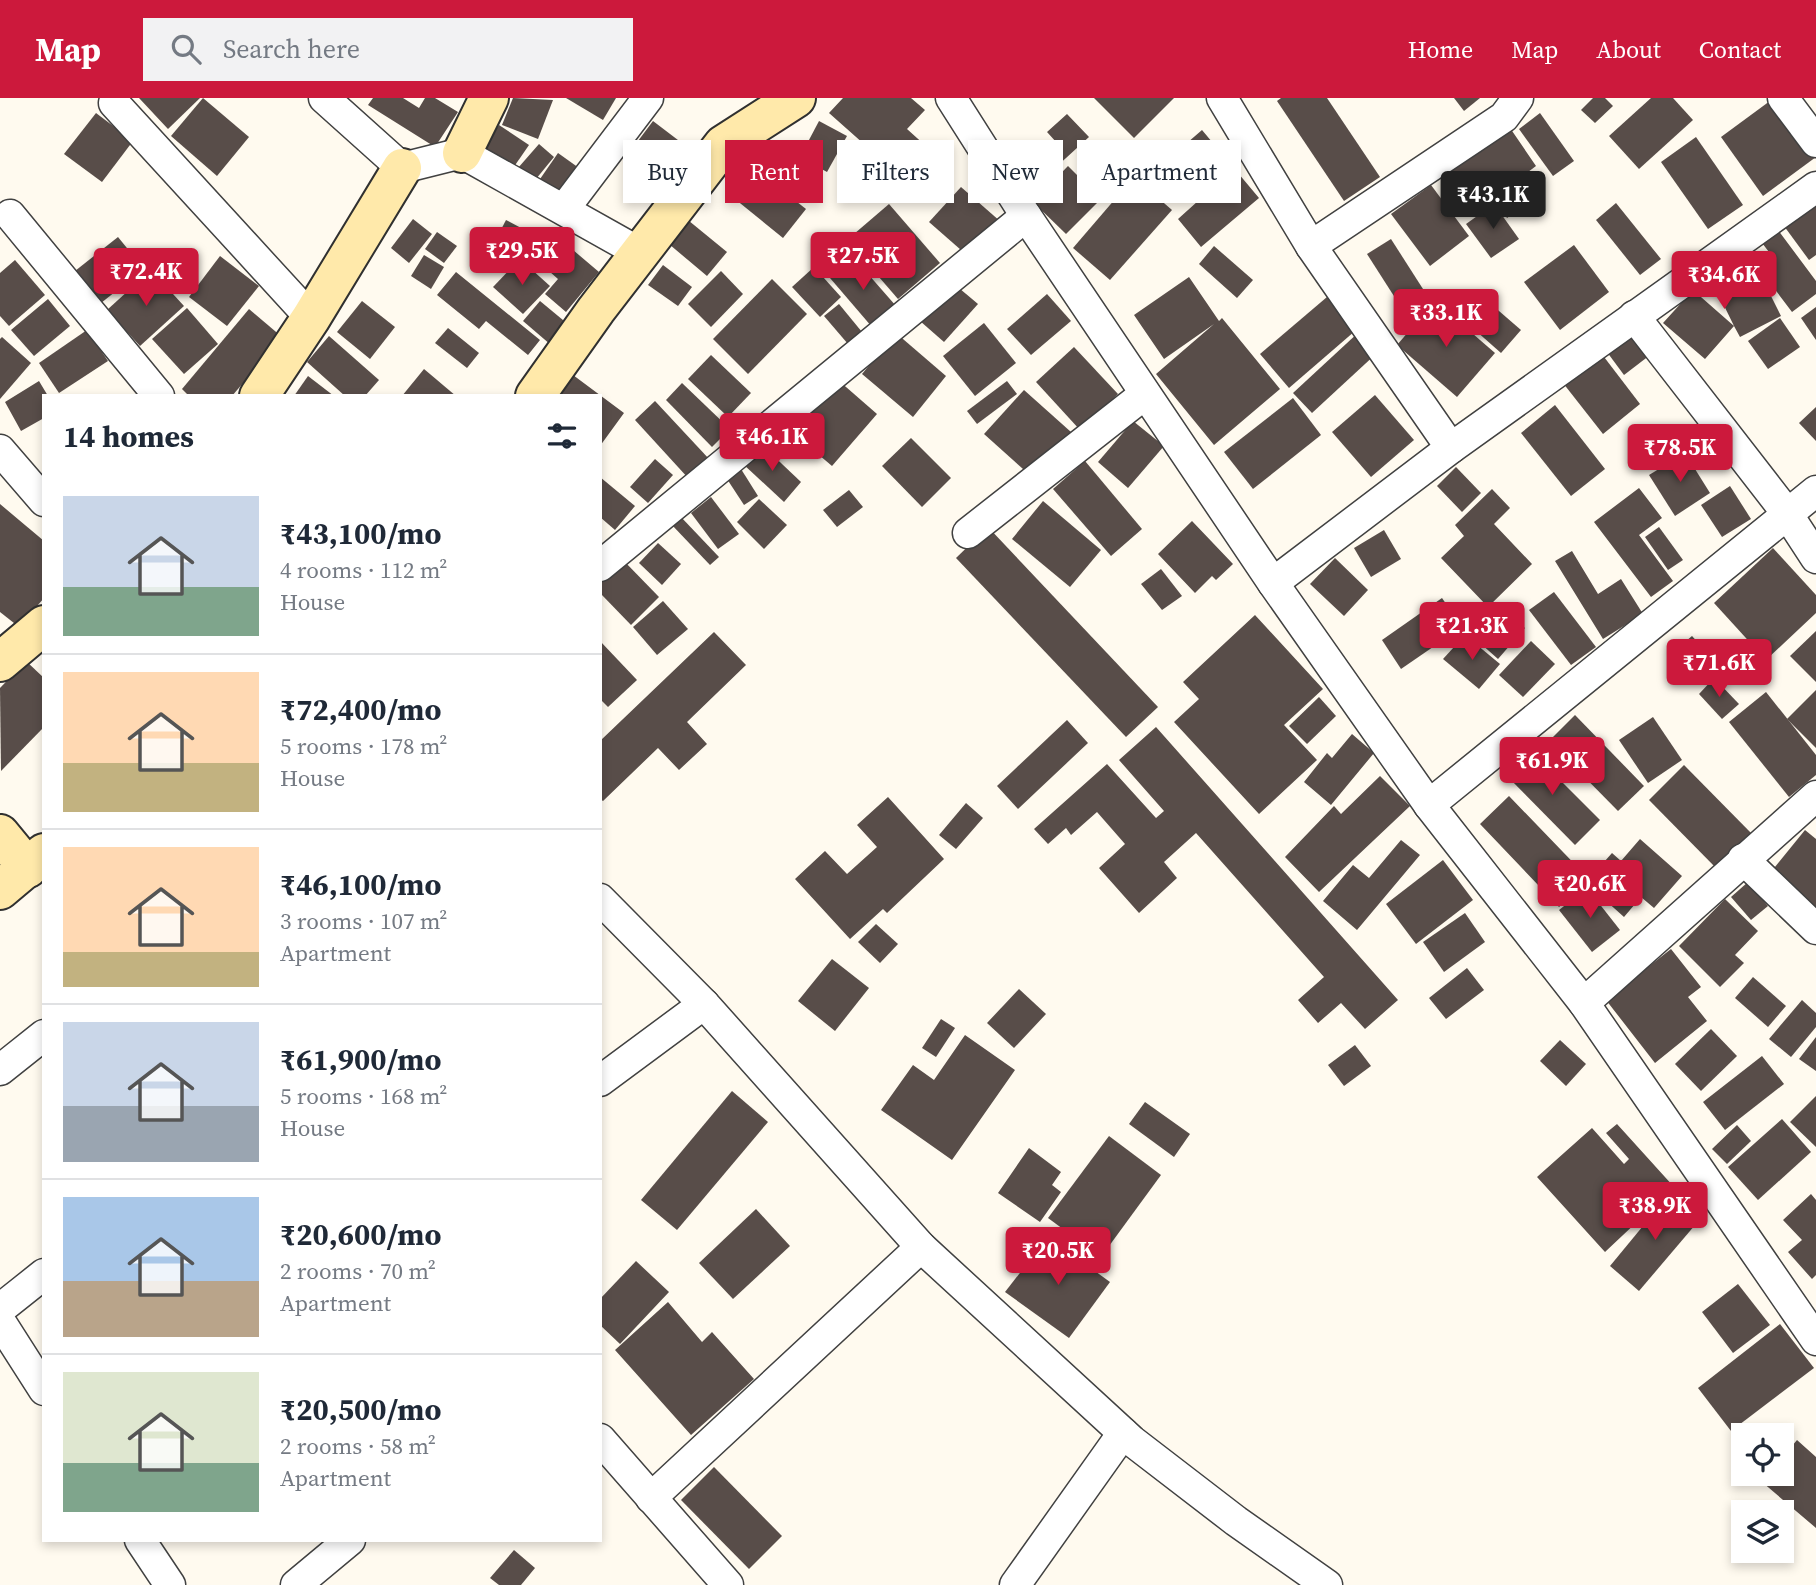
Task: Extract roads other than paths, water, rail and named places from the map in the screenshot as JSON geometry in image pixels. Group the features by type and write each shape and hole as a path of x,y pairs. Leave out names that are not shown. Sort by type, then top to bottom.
{"street":[{"path":"324,98 402,168"},
{"path":"462,153 489,98"},
{"path":"565,209 648,98"},
{"path":"537,394 596,310 642,254 723,145 796,98"},
{"path":"951,98 1026,216 1273,583 1429,806 1584,1003 1816,1340"},
{"path":"1222,98 1311,246 1451,448"},
{"path":"1311,246 1504,117 1518,98"},
{"path":"1783,98 1816,142"},
{"path":"114,103 311,318"},
{"path":"259,394 311,318 402,168 462,153 642,254"},
{"path":"1273,583 1451,448 1816,187"},
{"path":"10,215 157,394"},
{"path":"602,564 1026,216"},
{"path":"1634,316 1786,512 1816,558"},
{"path":"968,533 1145,394"},
{"path":"0,450 42,499"},
{"path":"1429,806 1786,512 1816,491"},
{"path":"0,662 42,627"},
{"path":"1584,1003 1742,859 1816,796"},
{"path":"0,834 24,870"},
{"path":"1742,859 1816,929"},
{"path":"602,901 704,1004 921,1247 1123,1433 1236,1521 1326,1585"},
{"path":"602,1080 704,1004"},
{"path":"0,1070 42,1036"},
{"path":"651,1498 921,1247"},
{"path":"0,1309 42,1276"},
{"path":"0,1321 42,1387"},
{"path":"1015,1585 1123,1433"},
{"path":"602,1441 728,1585"},
{"path":"142,1542 170,1585"},
{"path":"296,1585 349,1542"}]}
